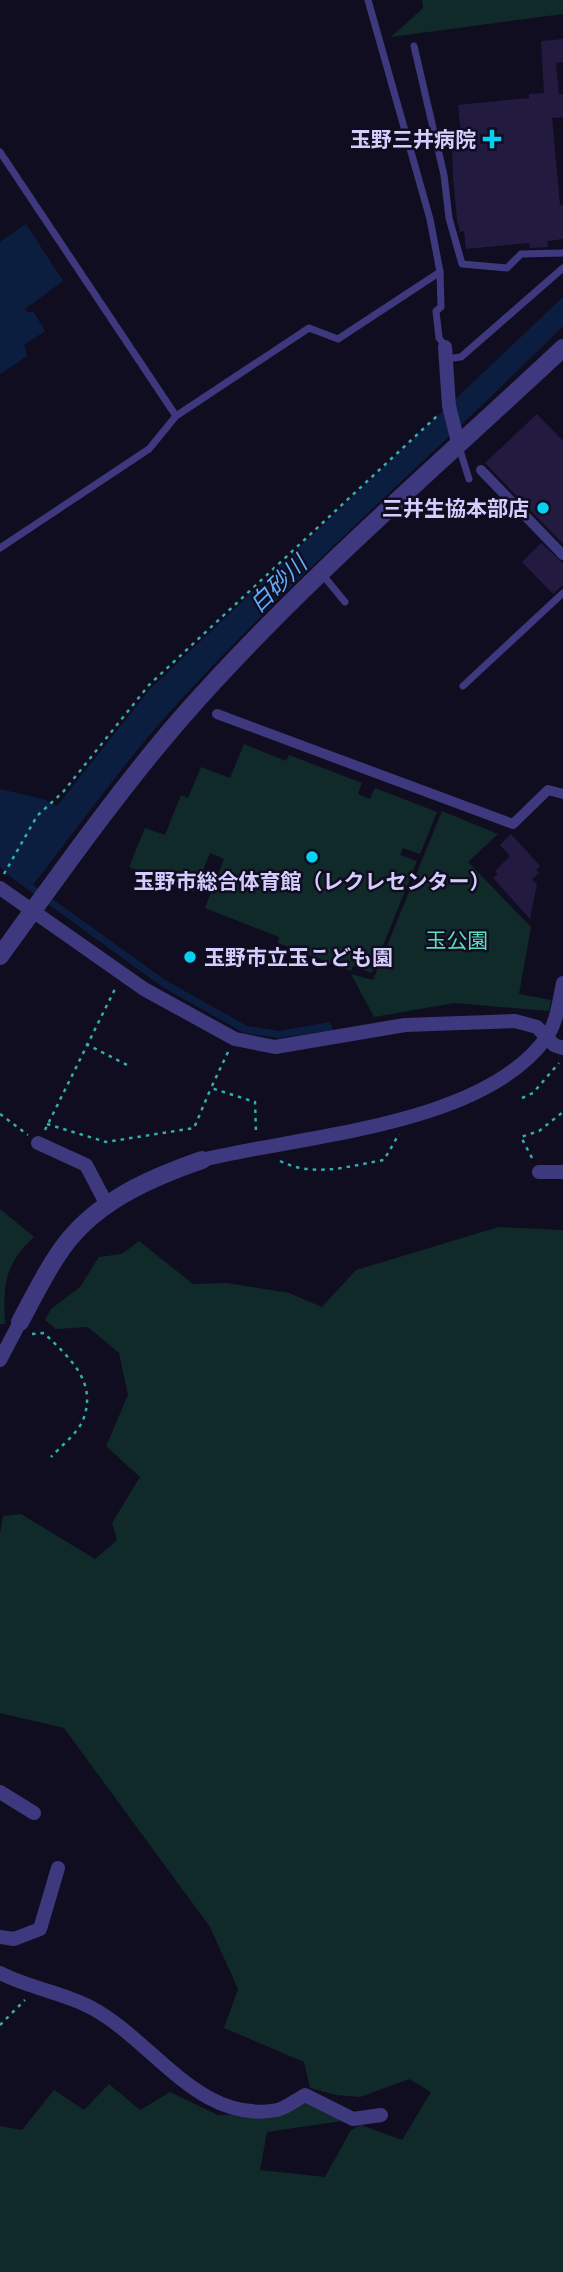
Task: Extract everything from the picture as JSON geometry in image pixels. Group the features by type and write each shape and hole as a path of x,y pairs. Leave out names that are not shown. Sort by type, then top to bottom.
{"street":[{"path":"0,956 184,716 457,440 563,348"},
{"path":"446,353 449,405 457,440"},
{"path":"481,470 563,555"},
{"path":"217,714 513,824 548,790 563,793"},
{"path":"1,884 40,901 144,989 235,1040 275,1047 405,1025 515,1021 537,1027 563,1048"},
{"path":"0,1360 57,1255 75,1232 107,1205 160,1175 202,1160 257,1146 407,1119 484,1090 514,1073 547,1037 555,1021 563,983"},
{"path":"38,1143 86,1165 107,1205"},
{"path":"539,1172 563,1172"},
{"path":"0,1792 34,1813"},
{"path":"0,1937 14,1939 40,1929 58,1868"},
{"path":"0,1973 92,2008 207,2099 230,2109 279,2109 305,2095 353,2119 381,2115"}],"lane":[{"path":"368,0 430,219 440,272 441,307 436,311 439,338 446,353 461,357 563,268"},
{"path":"414,46 443,175 449,218 462,264 507,268 521,254 563,253"},
{"path":"0,152 176,416"},
{"path":"0,548 149,449 176,416 309,328 338,339 440,272"},
{"path":"457,440 469,479"},
{"path":"323,574 345,602"},
{"path":"463,686 563,593"}],"path":[{"path":"1,884 37,817 63,792 149,685 449,405"},
{"path":"0,1114 38,1143 123,973"},
{"path":"47,1124 106,1142 194,1128 235,1040"},
{"path":"86,1044 131,1067"},
{"path":"522,1098 533,1093 563,1058"},
{"path":"211,1088 255,1102 257,1146 292,1167 317,1171 384,1160 407,1119"},
{"path":"539,1155 530,1158 521,1137 539,1131 563,1112"},
{"path":"25,1342 32,1334 44,1333 86,1380 88,1395 83,1422 51,1457"},
{"path":"0,2025 37,1988"}],"green space":[{"path":"422,0 563,0 563,14 391,37 423,8"},
{"name":"玉野市総合体育館（レクレセンター）","path":"244,744 286,761 289,755 362,783 358,794 370,799 375,788 437,812 420,854 403,848 400,855 417,861 372,973 353,966 351,971 278,943 279,937 205,908 224,859 210,853 194,892 129,867 145,828 165,835 181,795 188,798 201,767 230,778"},
{"name":"玉公園","path":"442,811 498,834 468,862 531,927 519,994 551,1000 549,1011 454,1003 374,1017 351,974 373,980"},
{"path":"0,1209 34,1237 11,1266 5,1287 5,1324 0,1324"},
{"path":"499,1227 563,1230 563,2272 0,2272 0,2126 22,2130 54,2090 84,2110 109,2084 140,2110 170,2092 218,2115 279,2115 306,2100 342,2121 267,2132 260,2170 325,2177 351,2130 361,2125 402,2140 431,2092 409,2079 360,2097 336,2095 310,2088 304,2062 224,2028 238,1989 210,1927 64,1728 0,1713 0,1534 3,1516 21,1514 95,1559 117,1540 112,1523 140,1477 106,1446 128,1395 119,1353 88,1327 56,1329 45,1320 51,1309 80,1287 99,1257 122,1254 139,1241 193,1284 227,1283 289,1293 322,1307 356,1270"}],"water":[{"path":"26,224 63,281 25,309 28,313 33,311 45,331 24,345 27,356 0,374 0,242"},
{"name":"白砂川","path":"563,297 563,326 221,657 138,749 33,885 165,980 247,1026 279,1031 330,1022 333,1030 279,1038 244,1033 161,986 11,877 0,866 0,789 43,799 57,806 150,689"}],"building":[{"path":"563,39 563,62 556,63 559,94 563,94 563,117 552,118 560,205 563,205 563,239 547,241 548,247 530,248 529,243 466,249 464,231 460,232 457,220 453,177 452,145 462,144 458,105 529,98 529,94 544,93 541,41"},
{"name":"三井生協本部店","path":"537,414 563,441 563,544 485,463"},
{"path":"541,543 563,563 563,585 553,594 522,562"},
{"path":"511,834 540,866 536,870 539,873 532,879 537,884 530,919 493,878 498,874 495,871 510,856 500,845"}],"place":[{"name":"玉野三井病院","path":"492,139"},
{"name":"三井生協本部店","path":"543,508"},
{"name":"玉野市総合体育館（レクレセンター）","path":"312,857"},
{"name":"玉野市立玉こども園","path":"190,957"}]}
